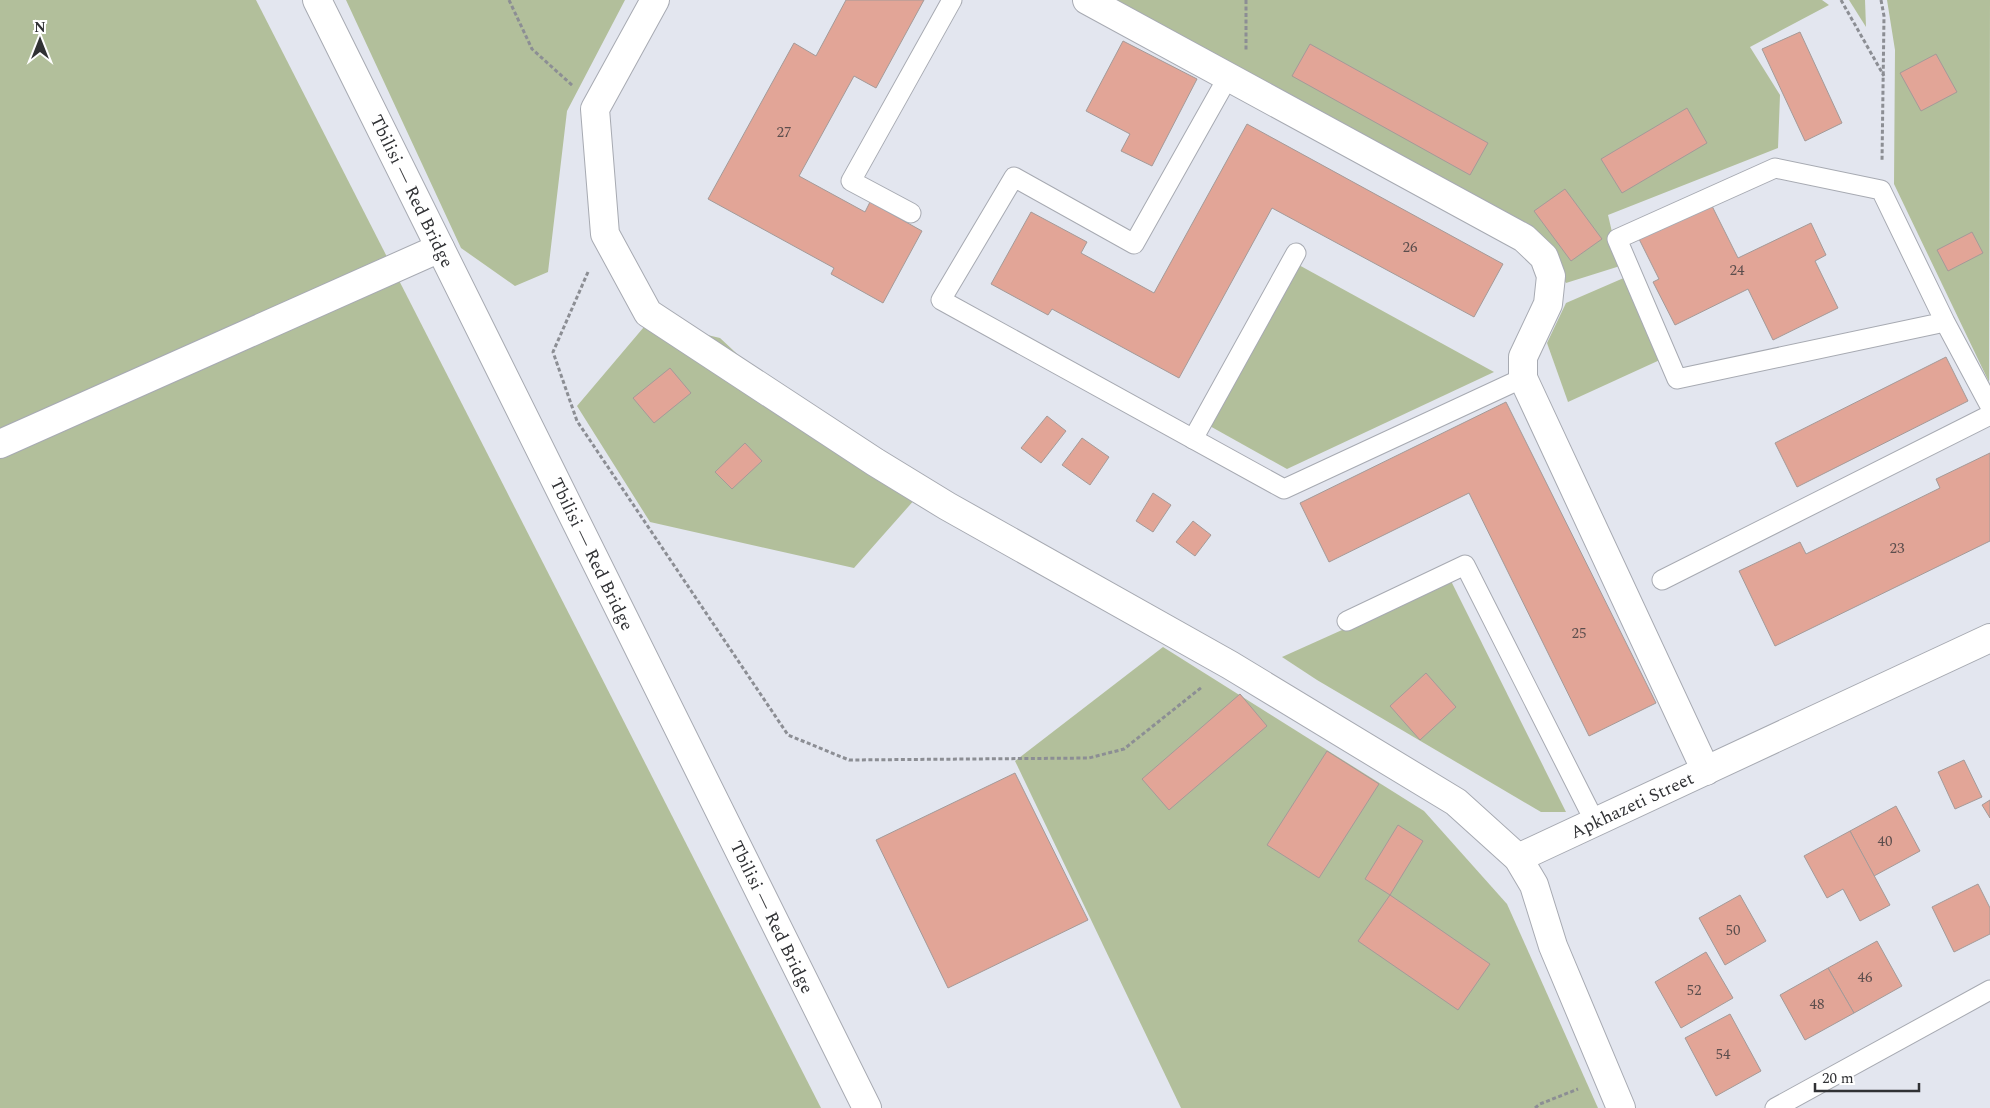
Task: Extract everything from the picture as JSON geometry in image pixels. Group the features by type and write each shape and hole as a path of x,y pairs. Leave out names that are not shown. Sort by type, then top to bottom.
{"main road":[{"name":"Tbilisi — Red Bridge","path":"317,0 867,1108"},
{"path":"655,0 595,108 605,234 648,312 717,360 907,482 1230,665 1456,802 1518,858 1534,885 1553,946 1621,1108"},
{"path":"1086,0 1524,238 1544,257 1551,276 1548,304 1523,357 1524,378 1706,771"},
{"path":"0,444 440,248"},
{"name":"Apkhazeti Street","path":"1518,858 1990,638"}],"lane":[{"path":"911,213 851,181 952,0"},
{"path":"1237,82 1134,244 1014,176 941,300 1284,489 1524,378"},
{"path":"1946,322 1677,379 1617,239 1775,168 1881,190 1990,406"},
{"path":"1193,439 1296,253"},
{"path":"1662,580 1990,414"},
{"path":"1347,621 1465,565 1595,822"},
{"path":"1775,1108 1990,990"}],"path":[{"path":"509,0 532,49 595,108"},
{"path":"1237,82 1246,0"},
{"path":"1841,0 1884,76"},
{"path":"1880,0 1884,16 1881,190"},
{"path":"605,234 553,352 564,391 576,422 788,735 849,760 1088,758 1124,749 1230,665"},
{"path":"1535,1108 1540,1104 1608,1077"}],"green space":[{"path":"0,0 256,0 821,1108 0,1108"},
{"path":"346,0 625,0 567,111 548,272 515,286 461,248"},
{"path":"1113,0 1822,0 1829,5 1750,47 1780,95 1778,148 1608,215 1620,266 1566,283 1535,232"},
{"path":"1849,0 1865,0 1866,27"},
{"path":"1887,0 1990,0 1989,382 1894,184 1895,50"},
{"path":"1297,264 1494,372 1287,469 1208,425"},
{"path":"1626,277 1662,359 1568,402 1547,343 1566,303"},
{"path":"649,321 720,338 857,466 916,498 854,568 650,522 577,406"},
{"path":"1451,581 1566,812 1541,812 1317,680 1282,657"},
{"path":"1163,647 1424,811 1507,904 1598,1108 1181,1108 1015,761"}],"building":[{"path":"846,0 924,0 876,88 854,76 799,176 865,212 870,202 922,231 883,303 831,274 834,268 708,199 794,43 816,56"},
{"path":"1800,32 1842,123 1805,141 1762,49"},
{"path":"1123,41 1197,79 1152,166 1121,151 1130,134 1086,111"},
{"path":"1310,44 1488,143 1470,175 1292,76"},
{"path":"1936,54 1957,92 1921,111 1900,73"},
{"path":"1687,108 1707,143 1622,193 1601,159"},
{"path":"1247,124 1503,264 1474,317 1272,208 1179,378 1052,309 1048,315 991,284 1031,212 1087,242 1081,253 1154,293"},
{"path":"1565,189 1602,239 1571,261 1534,211"},
{"path":"1711,204 1738,258 1811,223 1826,255 1815,261 1838,308 1773,340 1748,289 1675,325 1653,282 1659,279 1639,239"},
{"path":"1972,232 1983,253 1948,271 1937,250"},
{"path":"1946,357 1968,401 1797,487 1775,443"},
{"path":"670,368 691,393 654,423 633,398"},
{"path":"1506,402 1656,703 1589,736 1469,493 1329,562 1300,503"},
{"path":"1047,416 1066,431 1041,463 1021,448"},
{"path":"1082,438 1109,457 1090,485 1062,465"},
{"path":"745,443 762,461 732,489 715,472"},
{"path":"1990,453 1990,541 1775,646 1739,571 1800,542 1806,554 1940,488 1936,479"},
{"path":"1153,493 1171,505 1153,532 1136,521"},
{"path":"1193,521 1211,535 1195,556 1176,542"},
{"path":"1426,673 1456,707 1420,740 1390,706"},
{"path":"1240,694 1267,726 1169,810 1142,779"},
{"path":"1327,751 1379,784 1319,878 1267,845"},
{"path":"1964,760 1982,797 1955,809 1938,772"},
{"path":"1015,773 1088,920 948,988 876,840"},
{"path":"1990,800 1990,818 1982,805"},
{"path":"1896,806 1920,851 1874,876 1850,831"},
{"path":"1398,825 1423,841 1390,895 1365,879"},
{"path":"1850,831 1890,905 1860,921 1843,889 1827,898 1804,856"},
{"path":"1978,884 1990,908 1990,934 1954,952 1932,907"},
{"path":"1390,895 1490,964 1458,1010 1358,941"},
{"path":"1740,895 1766,941 1725,965 1699,918"},
{"path":"1877,941 1902,986 1854,1013 1828,968"},
{"path":"1706,952 1733,998 1681,1028 1655,982"},
{"path":"1828,968 1854,1013 1805,1040 1780,995"},
{"path":"1730,1014 1761,1071 1716,1096 1685,1038"}]}
